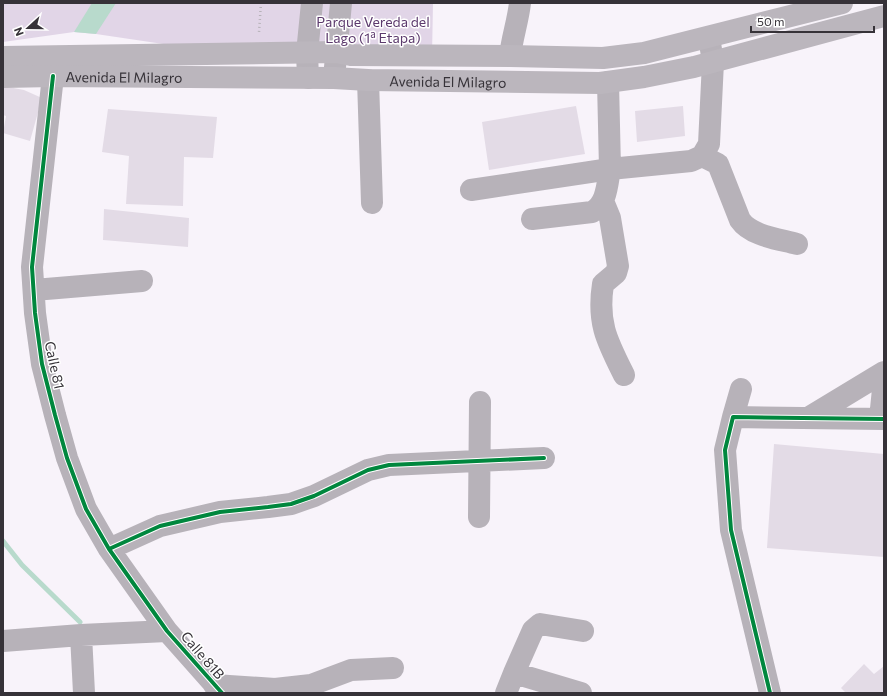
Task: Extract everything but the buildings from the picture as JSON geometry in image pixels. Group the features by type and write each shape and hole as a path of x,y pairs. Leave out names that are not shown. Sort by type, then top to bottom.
{"main road":[{"name":"Avenida El Milagro","path":"3,57 338,52 351,54 603,58 644,53 842,3"},
{"name":"Avenida El Milagro","path":"3,77 334,78 368,80 556,83 608,82 644,77 713,62 884,16"}],"street":[{"path":"308,78 307,53 312,3"},
{"path":"334,78 338,52 341,3"},
{"path":"510,56 520,3"},
{"path":"471,190 610,169 692,161 702,156 709,144 713,62 709,37"},
{"name":"Calle 81","path":"53,76 32,267 35,313 42,364 67,458 86,509 109,549 167,631"},
{"path":"368,80 372,203"},
{"path":"532,219 592,212 599,208 603,201 610,169 608,82"},
{"path":"702,156 718,164 740,220 744,226 753,232 797,244"},
{"path":"603,201 610,218 618,266 616,273 603,284 600,302 603,325 608,343 624,375"},
{"path":"34,290 142,281"},
{"path":"733,417 882,419 884,381 808,418"},
{"path":"741,389 725,450 731,530 770,693"},
{"path":"479,517 480,402"},
{"path":"109,549 160,526 220,512 291,504 314,496 368,470 389,465 544,458"},
{"path":"506,693 536,626 540,624 583,631"},
{"path":"3,641 81,635 167,631"},
{"name":"Calle 81B","path":"167,631 218,689"},
{"path":"81,635 84,693"},
{"path":"218,689 275,689 311,685 351,670 394,668"},
{"path":"514,673 581,693"}],"path":[{"path":"261,3 258,32 266,32"}],"green space":[{"name":"Parque Vereda del Lago (1ª Etapa)","path":"3,3 433,3 432,56 224,53 74,32 3,42"}],"shaded area":[{"path":"92,3 116,3 96,34 74,32"}],"waterway":[{"path":"3,541 22,565 80,622"}],"cycle path":[{"path":"53,76 32,267 35,313 42,364 55,415 67,458 86,509 109,549 167,631 222,693"},
{"path":"770,693 731,530 725,450 733,417 884,419"},
{"path":"109,549 160,526 220,512 291,504 314,496 368,470 389,465 544,458"}]}
